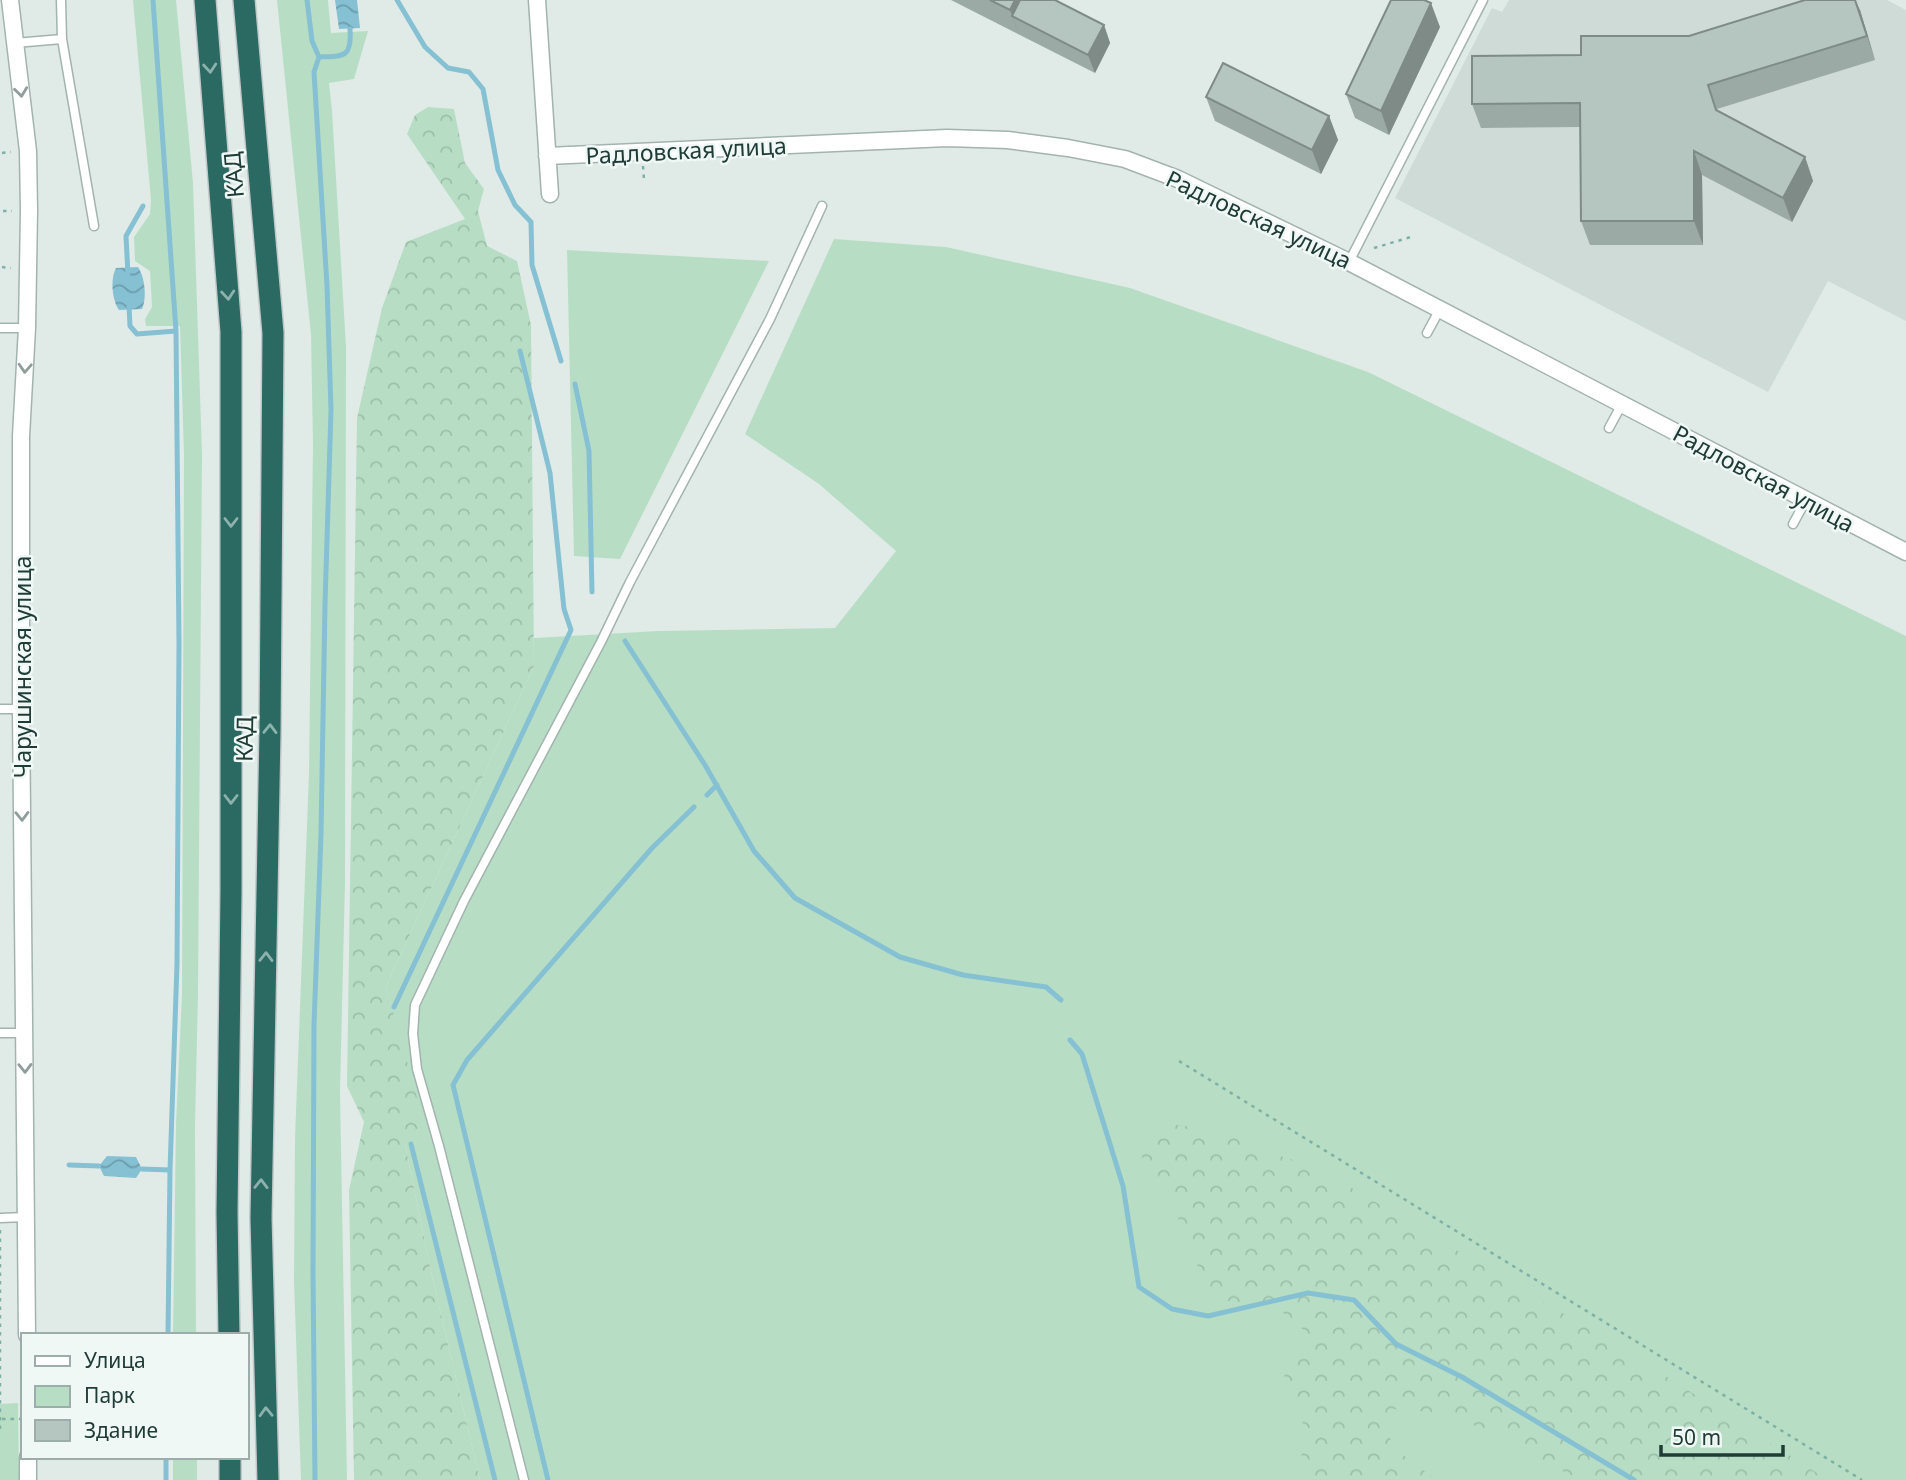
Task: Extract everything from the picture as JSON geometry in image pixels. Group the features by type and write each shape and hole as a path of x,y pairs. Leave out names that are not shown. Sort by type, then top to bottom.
{"highway":[{"name":"КАД","path":"205,0 231,332 231,879 227,1199 229,1333"},
{"name":"КАД","path":"244,0 273,333 270,759 261,1218 268,1480"},
{"path":"230,1459 230,1480"}],"street":[{"name":"Чарушинская улица","path":"10,0 28,151 29,211 27,328 21,436 27,1333"},
{"path":"537,0 550,194"},
{"name":"Радловская улица","path":"547,156 947,138 1008,140 1125,159 1178,179 1349,262 1906,552"},
{"path":"28,1459 28,1480"}],"lane":[{"path":"61,0 62,39 94,226"},
{"path":"1349,262 1483,0"},
{"path":"15,43 62,39"},
{"path":"524,1480 439,1146 416,1069 413,1034 415,1004 464,901 770,319 821,206"},
{"path":"1427,333 1440,309"},
{"path":"0,328 27,328"},
{"path":"1609,428 1622,404"},
{"path":"1793,524 1806,500"},
{"path":"0,709 21,709"},
{"path":"0,1033 25,1033"},
{"path":"0,1218 27,1217"}],"path":[{"path":"1374,248 1411,237"},
{"path":"1179,1061 1863,1480"},
{"path":"0,1218 1,1431"},
{"path":"1,1419 21,1419"}],"shaded area":[{"path":"1509,0 1887,0 1906,10 1906,321 1828,281 1768,392 1395,198 1492,8 1502,12"}],"green space":[{"path":"133,0 176,0 193,183 202,454 195,1126 196,1333 173,1333 176,1124 182,994 184,455 180,326 146,326 145,319 152,307 150,271 135,261 134,237 150,214 151,200"},
{"path":"277,0 328,0 331,33 368,31 354,79 329,83 346,347 345,883 340,1093 347,1480 301,1480 294,1282 295,1138 309,773 313,444 311,335"},
{"path":"428,107 454,109 465,163 484,189 478,211 487,246 517,261 531,325 534,666 386,986 426,1130 405,1144 432,1276 480,1480 354,1480 349,1190 364,1122 347,1086 357,418 382,308 406,242 465,219 407,134 415,115"},
{"path":"834,239 946,247 1130,288 1368,372 1906,636 1906,1480 480,1480 432,1276 405,1144 400,1040 386,986 534,666 534,638 658,631 835,628 896,551 819,484 745,434"},
{"path":"567,250 769,261 620,559 574,556"},
{"path":"1178,1125 1243,1135 1283,1157 1315,1166 1636,1357 1828,1480 1580,1480 1452,1414 1393,1409 1384,1422 1392,1441 1405,1456 1439,1480 1302,1480 1298,1465 1308,1437 1284,1375 1313,1338 1278,1308 1220,1300 1208,1291 1171,1202 1145,1165 1140,1151 1145,1136 1159,1127"},
{"path":"18,1403 19,1480 0,1480 0,1404"},
{"path":"173,1459 197,1459 197,1480 173,1480"}],"water":[{"path":"335,0 357,0 360,28 339,29"},
{"path":"138,267 144,288 142,309 119,310 113,289 116,268"},
{"path":"107,1156 136,1157 142,1169 136,1178 104,1176 99,1166"}],"building":[{"path":"990,0 1015,0 1010,10"},
{"path":"1020,0 1055,0 1104,25 1088,55 1012,16"},
{"path":"1391,0 1424,0 1431,3 1381,111 1346,94"},
{"path":"1805,0 1855,0 1867,36 1708,85 1716,110 1805,157 1783,198 1694,151 1694,221 1581,221 1580,103 1472,104 1472,56 1581,55 1581,36 1689,36"},
{"path":"1223,63 1329,116 1312,150 1206,97"}],"waterway":[{"path":"153,0 176,331 179,644 177,964 168,1333"},
{"path":"307,0 312,41 319,57 314,72 327,286 331,410 314,1025 315,1480"},
{"path":"397,0 425,47 448,68 469,72 483,89 498,170 515,205 531,222 532,265 561,361"},
{"path":"319,57 345,54 350,45 350,29"},
{"path":"128,275 126,236 143,206"},
{"path":"129,306 130,326 137,334 176,331"},
{"path":"394,1007 571,630 564,609 550,473 520,351"},
{"path":"575,384 589,451 592,592"},
{"path":"625,641 705,765 754,851 795,898 900,957 963,975 1046,987 1061,1000"},
{"path":"707,795 717,785"},
{"path":"548,1480 453,1085 467,1060 652,848 694,807"},
{"path":"1070,1040 1082,1054 1123,1186 1139,1287 1172,1309 1208,1316 1308,1293 1354,1300 1396,1344 1462,1377 1634,1480"},
{"path":"411,1144 495,1480"},
{"path":"69,1165 99,1166"},
{"path":"142,1169 170,1170"},
{"path":"166,1459 166,1480"}]}
